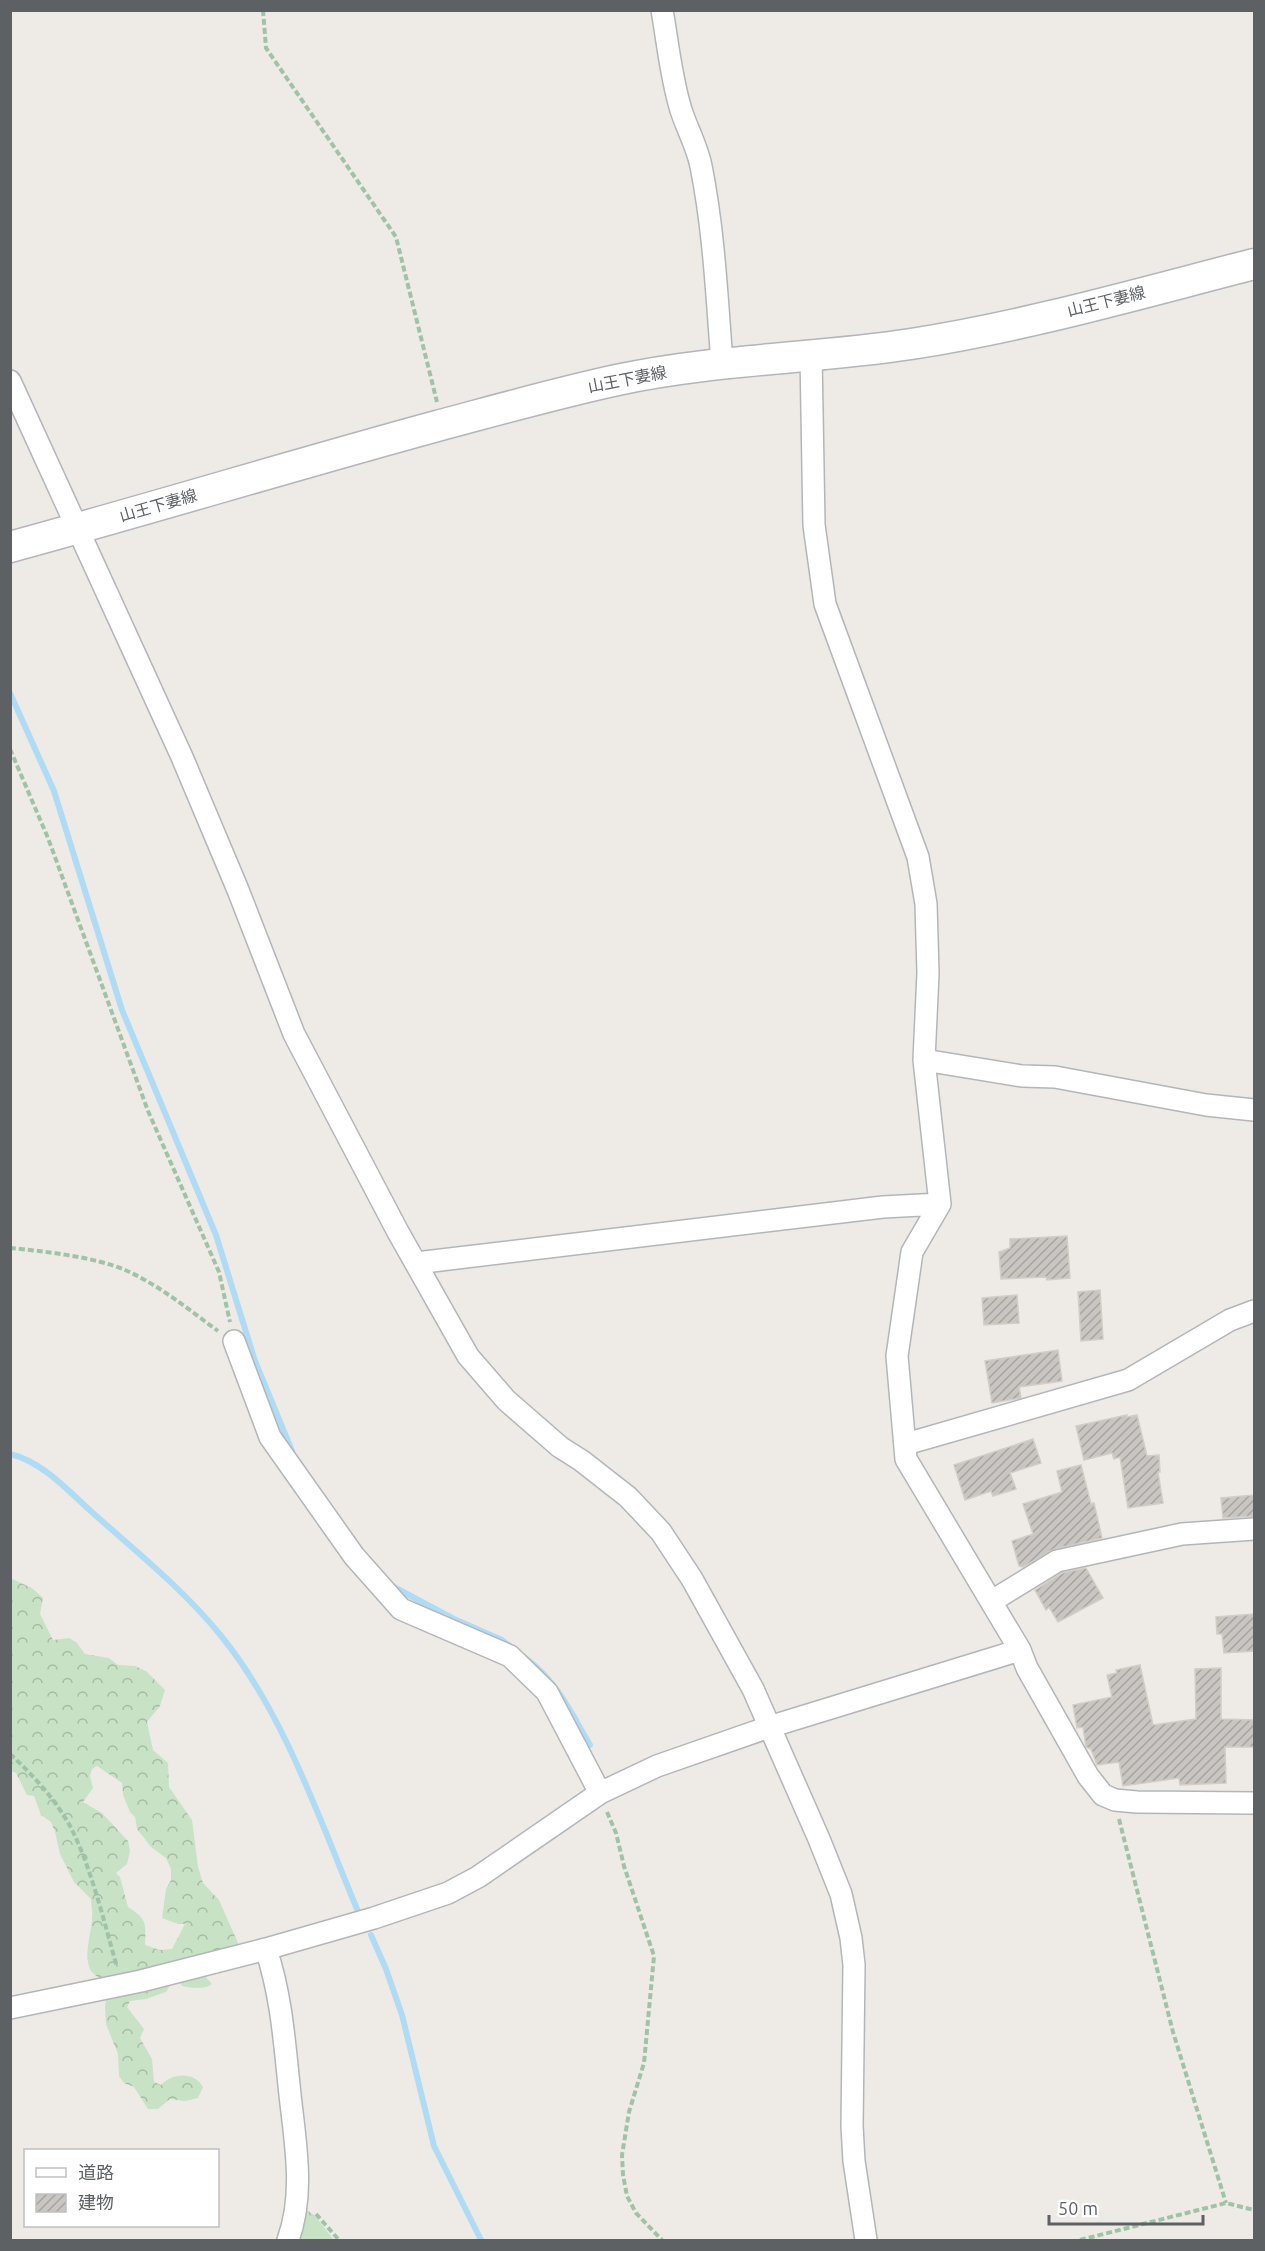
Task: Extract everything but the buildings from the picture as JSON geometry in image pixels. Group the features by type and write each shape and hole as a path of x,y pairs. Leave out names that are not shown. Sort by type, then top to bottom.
{"main road":[{"name":"山王下妻線","path":"10,547 299,464 546,396 620,379 722,363 907,344 965,335 1254,264"}],"street":[{"path":"662,10 681,111 701,165 709,222 722,363"},
{"path":"811,355 814,525 825,604 918,857 926,904 928,973 924,1060 940,1204 912,1252 897,1356 906,1458 992,1601 1088,1776 1103,1795 1115,1800 1254,1803"},
{"path":"10,381 182,757 294,1034 468,1356 506,1401 560,1447 628,1497 661,1532 692,1579 753,1689 841,1894 851,1938 855,1965 852,2126 866,2241"},
{"path":"924,1060 1023,1076 1055,1077 1206,1105 1254,1110"},
{"path":"416,1263 883,1207 940,1204"},
{"path":"906,1444 1128,1380 1230,1320 1254,1311"},
{"path":"234,1341 270,1437 354,1556 401,1609 510,1656 547,1692 600,1793"},
{"path":"992,1601 1057,1561 1182,1534 1254,1529"},
{"path":"10,2008 122,1985 266,1949 374,1918 448,1893 478,1877 600,1793 657,1766 769,1727 1020,1650"},
{"path":"266,1949 279,1992 298,2173 298,2197 288,2241"}],"path":[{"path":"263,10 266,48 396,237 442,425"},
{"path":"10,749 48,838 148,1111 219,1272 234,1341"},
{"path":"10,1248 77,1258 122,1269 162,1290 234,1341"},
{"path":"10,1754 55,1803 70,1826 83,1858 122,1985"},
{"path":"600,1793 616,1833 624,1866 654,1956 644,2063 629,2112 622,2155 627,2196 636,2213 662,2241"},
{"path":"1115,1800 1173,2032 1226,2203"},
{"path":"298,2197 323,2221 339,2241"},
{"path":"1080,2241 1226,2203 1254,2210"}],"green space":[{"path":"10,1578 32,1588 43,1598 40,1614 53,1640 69,1638 76,1642 85,1654 109,1658 118,1665 135,1666 146,1671 165,1690 160,1706 147,1722 153,1750 168,1763 169,1787 192,1820 198,1867 203,1883 219,1900 238,1943 234,1955 201,1972 212,1984 209,1986 201,1988 182,1986 177,1977 165,1979 169,1987 166,1992 146,1999 130,2001 127,2007 144,2029 140,2038 152,2059 154,2082 161,2085 177,2076 189,2076 203,2087 198,2098 185,2101 170,2099 158,2109 148,2109 134,2087 124,2083 119,2076 118,2054 106,2024 105,2006 109,1982 93,1974 88,1963 92,1923 91,1899 74,1882 60,1854 51,1822 41,1815 34,1796 27,1795 16,1773 11,1771","holes":["97,1766 122,1783 123,1795 130,1812 135,1817 137,1829 151,1847 166,1858 171,1869 171,1880 166,1889 162,1918 185,1924 172,1949 160,1950 145,1945 144,1922 128,1907 120,1877 116,1873 127,1864 130,1851 128,1841 102,1813 83,1802 93,1788 90,1776 92,1769"]},
{"path":"303,2207 316,2217 334,2240 294,2240"}],"waterway":[{"path":"10,693 54,791 122,1010 216,1235 255,1361 292,1451"},
{"path":"10,1454 34,1464 56,1479 177,1588 222,1637 244,1667 282,1733 314,1803 357,1909"},
{"path":"392,1586 454,1619 502,1640 511,1647"},
{"path":"524,1657 554,1686 590,1745"},
{"path":"371,1935 402,2015 434,2146 481,2240"}]}
